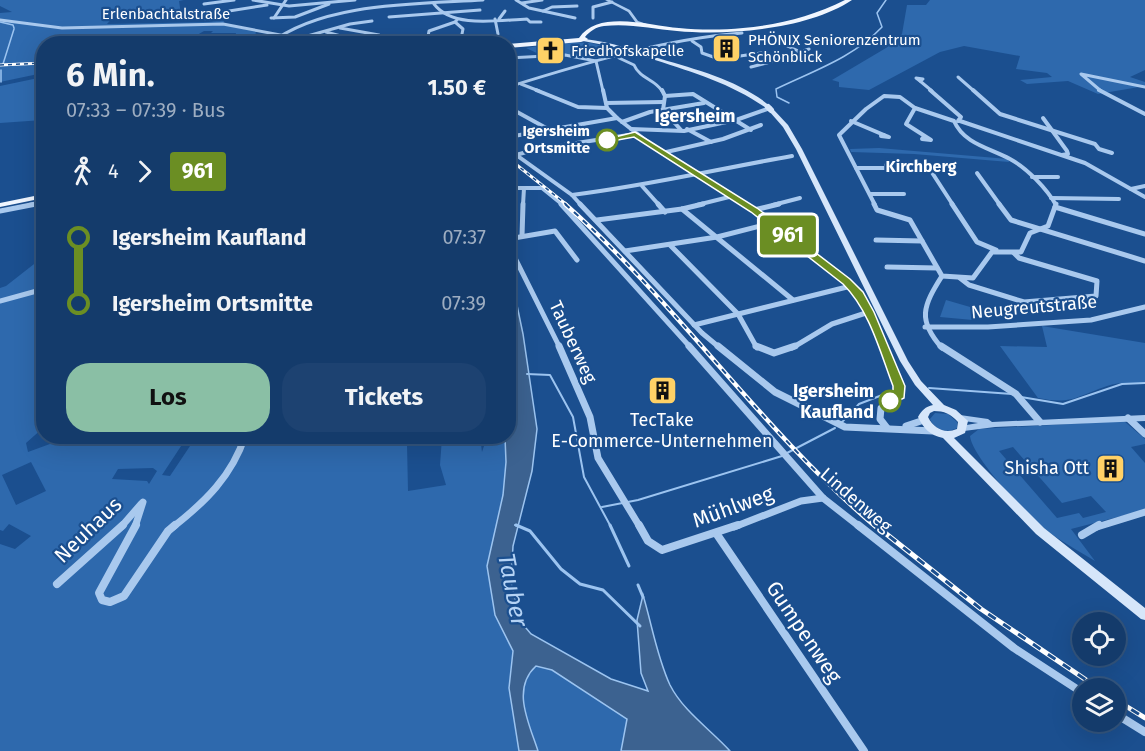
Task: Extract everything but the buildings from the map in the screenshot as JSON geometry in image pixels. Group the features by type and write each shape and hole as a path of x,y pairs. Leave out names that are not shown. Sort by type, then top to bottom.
{"main road":[{"path":"585,37 601,25 632,23 660,28 714,30 760,26 812,15 849,0"},
{"path":"516,45 585,37 622,47 725,82 770,108 789,130 904,361 918,383 929,409"},
{"path":"0,205 36,198"},
{"path":"918,383 941,408 960,418 968,455"},
{"path":"941,408 929,409 924,414 924,420 933,431 946,435 1040,531 1145,615"},
{"path":"946,435 962,431"}],"street":[{"path":"204,4 234,0"},
{"path":"253,0 267,5"},
{"path":"285,2 272,18 295,17 330,4 355,0"},
{"path":"279,36 304,24 328,18 436,1 483,0"},
{"path":"516,0 543,11 575,18"},
{"path":"522,3 542,0"},
{"path":"436,1 442,12 456,21 463,29 462,36"},
{"path":"593,18 593,7 610,1 627,9 633,16 632,23"},
{"path":"223,24 224,21 204,17 285,2 330,4"},
{"path":"543,11 552,7 577,6"},
{"path":"389,17 480,10"},
{"path":"498,34 497,19 505,11"},
{"path":"428,36 429,31 456,21 497,19 541,22"},
{"name":"Erlenbachtalstraße","path":"0,20 62,28 223,24 294,36"},
{"path":"311,36 335,28 372,21"},
{"path":"335,28 371,32 379,36"},
{"path":"320,32 333,32 345,36"},
{"path":"516,85 596,61 691,40 742,33"},
{"path":"691,40 701,46 702,53 715,58 761,53 777,59"},
{"path":"785,45 803,53"},
{"path":"622,47 626,50 626,56"},
{"path":"751,67 803,53 809,49"},
{"path":"516,58 558,55 587,57 596,61"},
{"path":"618,57 634,65 638,74 657,83 664,99 663,110 681,130"},
{"path":"596,61 608,107 616,118 662,153 754,210 851,286 869,312 899,386 899,395 881,408 880,419 887,428"},
{"path":"1145,87 1124,85 1091,73 1081,74 1100,91 1145,114"},
{"path":"958,77 1000,114 1052,130 1112,153"},
{"path":"920,81 961,117 956,127 967,137 1015,161 1051,198 1056,204 1048,226 1030,232 1021,252 996,250 977,242 929,168 937,168"},
{"path":"520,84 568,104 591,109 691,93 751,130"},
{"path":"942,276 910,220 877,210 839,135 852,121 884,96 900,98 915,108 1062,155 1085,164 1145,197"},
{"path":"622,122 635,116 704,103"},
{"path":"631,129 645,127 669,132 749,117 770,108"},
{"path":"915,108 906,124 924,137"},
{"path":"591,109 597,123"},
{"path":"516,111 549,129"},
{"path":"516,135 616,118"},
{"path":"1043,118 1067,151 1068,154 1062,155"},
{"path":"852,121 885,134"},
{"path":"662,153 712,142 761,125"},
{"path":"687,129 712,142"},
{"path":"517,155 635,134"},
{"path":"517,155 572,195 694,325 750,373 815,414 845,427 933,431"},
{"path":"572,195 642,186 697,173 792,156"},
{"path":"856,168 888,168 886,165"},
{"path":"977,173 1011,220 1145,261"},
{"path":"1031,177 1058,177"},
{"path":"642,186 665,212"},
{"path":"1131,189 1145,186"},
{"name":"Lindenweg","path":"516,188 546,190 570,211 823,498 1014,648 1072,686"},
{"path":"522,236 524,189"},
{"path":"870,194 903,194"},
{"path":"597,220 682,209 733,196"},
{"path":"754,210 800,198"},
{"path":"1051,198 1119,199"},
{"path":"0,211 36,204"},
{"path":"1055,207 1145,234"},
{"path":"682,209 794,300"},
{"path":"625,251 717,237 772,223"},
{"path":"516,237 555,231 577,260"},
{"path":"876,240 922,241"},
{"path":"670,245 738,314 757,348 762,351 778,353 787,351 820,330 869,312"},
{"path":"942,276 973,278 989,254 996,250"},
{"path":"960,278 969,285 1024,302 1096,296 1097,281 1019,258 1014,253"},
{"name":"Tauberweg","path":"516,260 572,372 590,417 598,458 648,541 657,547"},
{"path":"887,267 938,268"},
{"path":"942,276 927,297 922,310 925,327 945,350 1020,397 1040,422"},
{"path":"694,325 851,286"},
{"path":"0,301 36,291"},
{"name":"Neugreutstraße","path":"925,327 977,327 1080,321 1145,307"},
{"path":"960,418 995,423 1145,418"},
{"path":"1128,418 1145,434"},
{"path":"897,428 924,420"},
{"path":"962,431 995,423"},
{"name":"Neuhaus","path":"57,585 116,533 143,502 137,524 99,593 102,600 110,602 124,596 168,531 195,510 222,482 238,458 242,444"},
{"name":"Mühlweg","path":"657,547 662,550 716,533 801,501 823,498"},
{"path":"1082,535 1100,525 1145,512"},
{"name":"Gumpenweg","path":"716,533 864,751"},
{"path":"1126,720 1145,732"}],"shaded area":[{"path":"0,0 184,0 179,1 181,15 224,21 223,24 258,31 255,33 260,36 235,36 236,33 204,31 197,35 204,36 36,36 36,74 0,82 0,13 12,12 0,6","holes":["154,13 216,22 107,24 114,16"]},
{"path":"930,0 1145,0 1145,70 1130,77 1145,82 1145,86 1098,94 1068,81 1027,84 1020,80 1052,77 1047,73 1016,69 1020,56 964,46 940,52 869,90 839,87 839,82 832,80 886,48 902,34 907,5 926,5"},
{"path":"562,42 591,43 621,51 619,54 591,58 586,55 583,57 541,55 526,48"},
{"path":"36,78 36,120 0,123 0,86"},
{"path":"879,148 1008,159 1009,162 914,154 851,152 850,149"},
{"path":"36,262 36,434 26,443 28,452 50,444 182,444 162,475 170,476 191,444 407,444 408,491 446,485 440,465 442,444 481,444 482,452 485,444 505,444 503,495 487,566 495,615 513,651 509,688 519,751 0,751 0,544 15,549 31,536 9,524 3,531 0,530 0,288 6,286","holes":["31,462 46,491 16,505 2,475","153,468 157,471 149,484 147,481 112,479 118,469"]},
{"path":"516,300 537,429 532,471 513,546 511,582 520,621 531,634 611,679 648,691 641,673 637,620 643,595 658,652 670,685 690,712 730,751 621,751 627,719 552,670 536,666 524,685 523,696 527,718 538,751 519,751 509,688 513,651 495,615 487,566 503,495 505,444 516,444"},
{"path":"946,300 977,309 973,320 940,317"},
{"path":"1042,326 1145,343 1145,384 1112,385 1067,400 1038,398 1000,346 1047,347"},
{"path":"935,413 948,414 957,422 957,428 945,431 938,428 930,419"},
{"path":"1124,421 1145,439 1145,444 1131,447 1145,463 1145,510 1071,529 1095,561 1045,529 1001,485 973,445 970,436 979,429","holes":["1013,447 1062,503 1091,496 1106,512 1083,518 1079,513 1057,518 999,451"]},
{"path":"536,666 552,670 627,719 621,751 538,751 527,718 524,696 529,675"}],"waterway":[{"path":"789,103 777,97 776,89 832,63 871,38 882,27 877,13 886,0"},
{"path":"0,22 13,25 14,28"},
{"path":"3,64 14,29"},
{"path":"1,70 1,82"},
{"path":"527,374 550,375 573,417 584,477 610,526"},
{"path":"1021,397 1063,404 1122,384 1145,383"},
{"path":"929,388 1012,394"},
{"path":"842,422 859,404 890,392"},
{"path":"787,453 835,428"},
{"path":"602,507 638,500 782,456"},
{"path":"515,525 520,527"},
{"path":"516,525 530,531 561,569 580,584 603,590 640,626"},
{"path":"610,526 629,566"},
{"path":"638,585 643,597"}],"railway":[{"path":"0,65 36,63"},
{"path":"516,164 567,205"},
{"path":"565,204 645,283 795,450 876,527"},
{"path":"875,525 981,609 1083,678"},
{"path":"1126,706 1145,718"}],"bus line":[{"name":"961","path":"607,140 635,134 677,163 697,173 754,210 846,282 859,294 869,312 899,386 899,395 890,401"}],"place":[{"name":"PHÖNIX Seniorenzentrum Schönblick","path":"727,49"},
{"name":"Friedhofskapelle","path":"550,51"},
{"name":"Igersheim Ortsmitte","path":"607,140"},
{"name":"TecTake E-Commerce-Unternehmen","path":"662,391"},
{"name":"Igersheim Kaufland","path":"890,401"},
{"name":"Shisha Ott","path":"1110,468"}],"district":[{"name":"Igersheim","path":"695,116"},
{"name":"Kirchberg","path":"921,166"}],"water label":[{"name":"Tauber","path":"513,590"}]}
